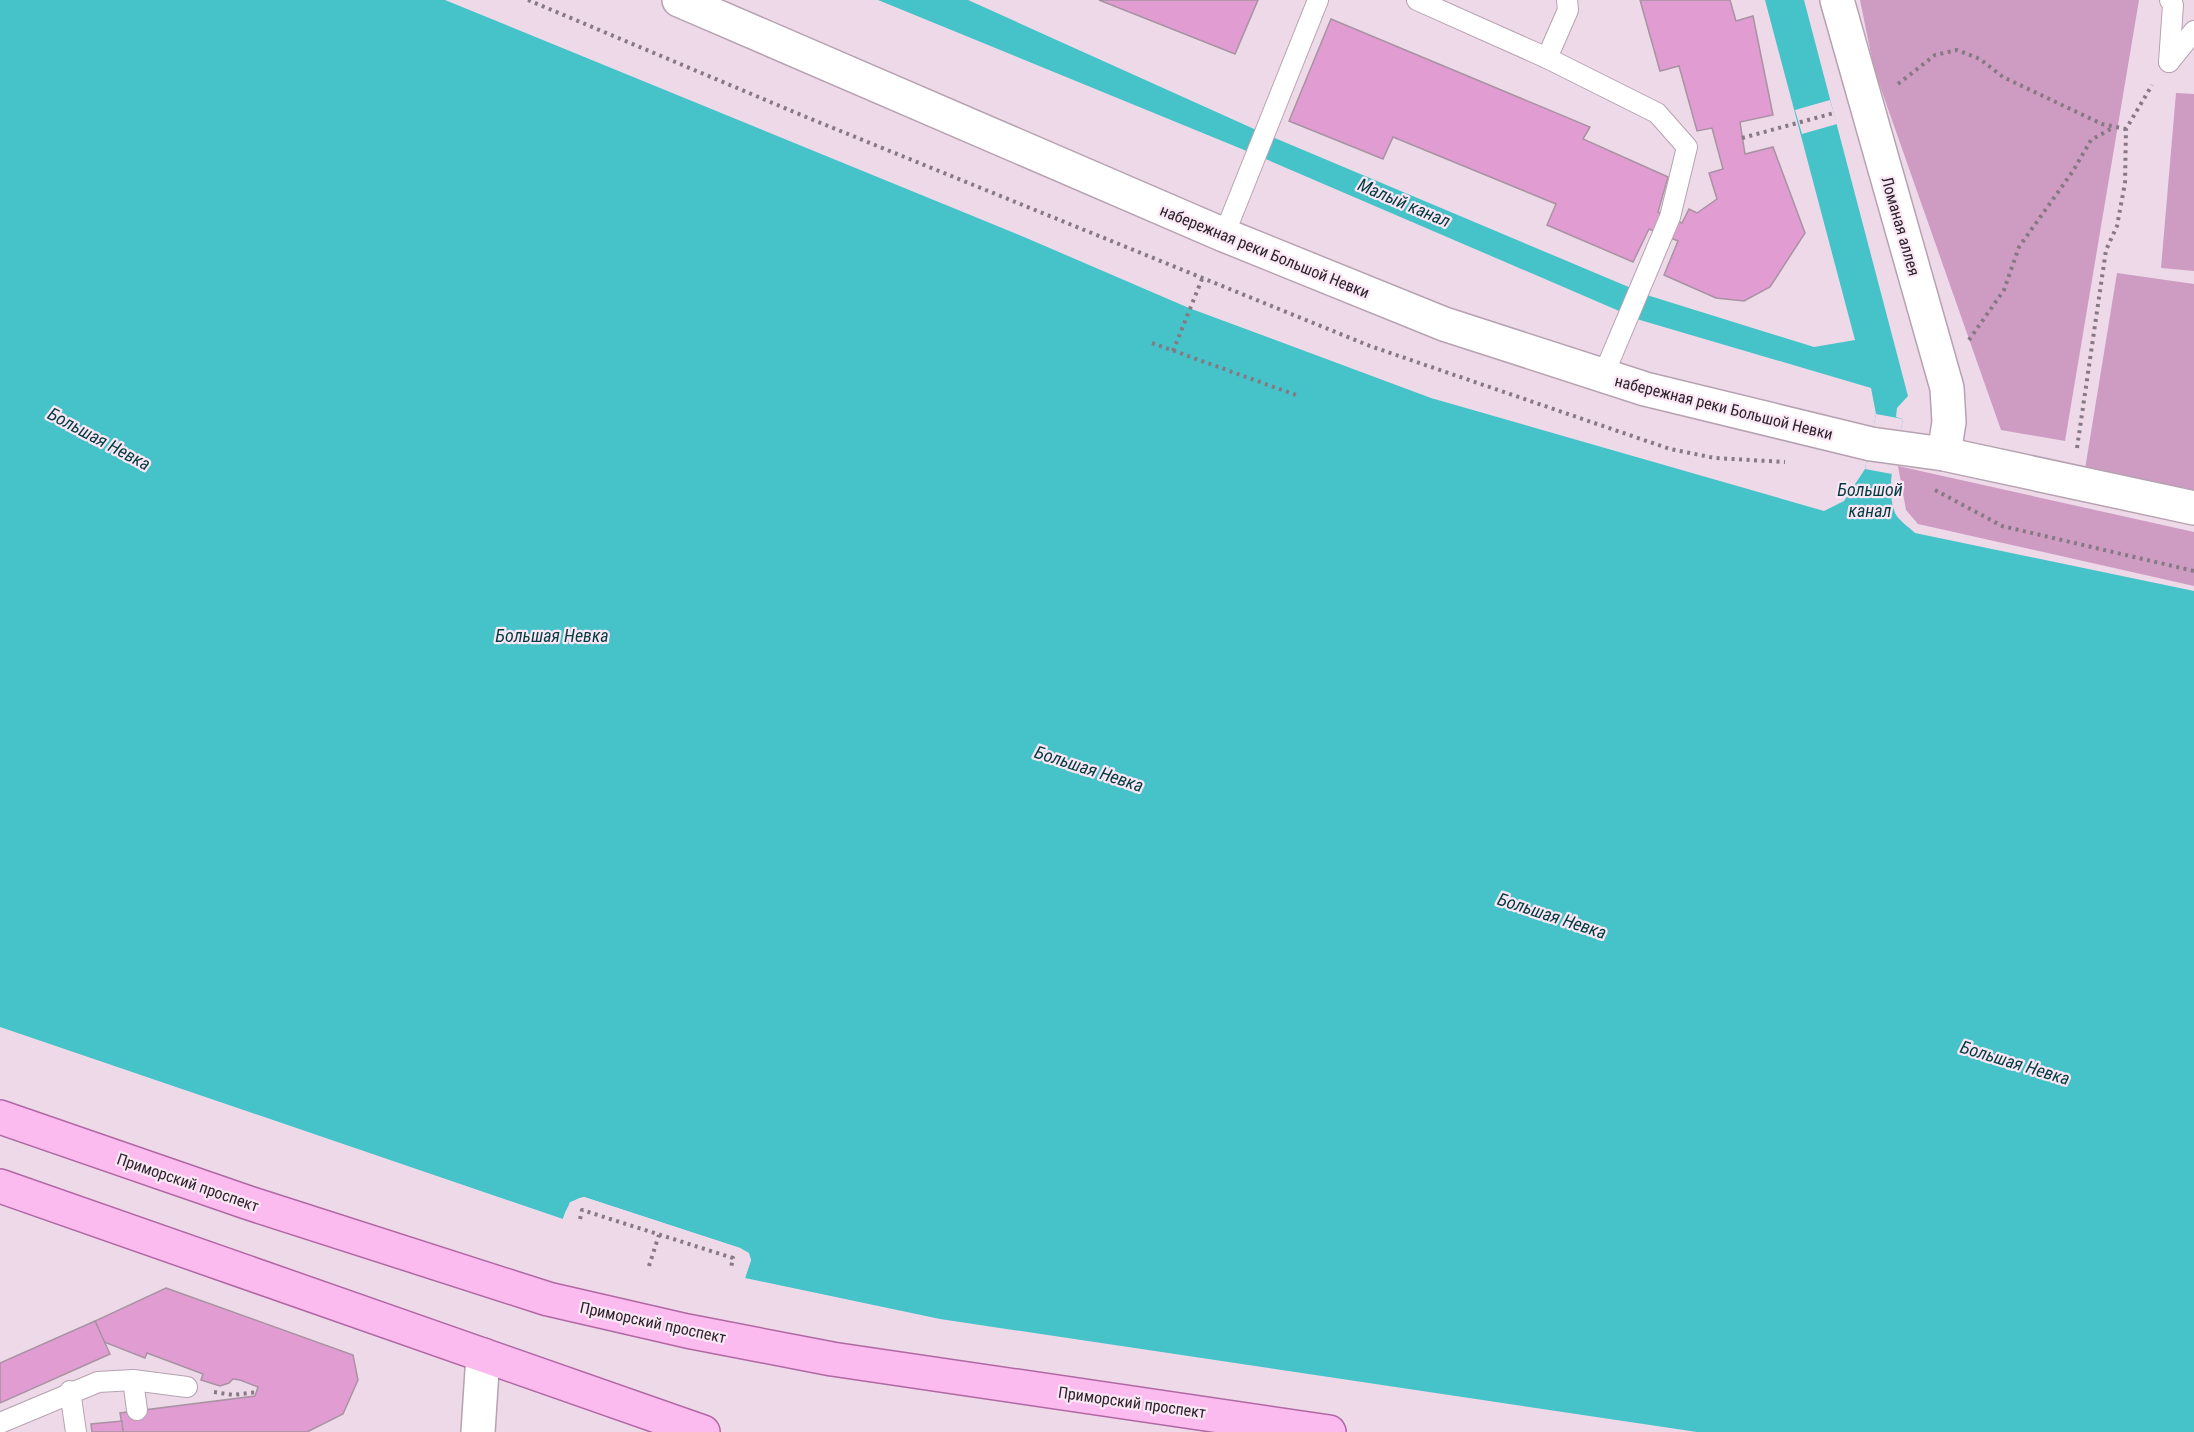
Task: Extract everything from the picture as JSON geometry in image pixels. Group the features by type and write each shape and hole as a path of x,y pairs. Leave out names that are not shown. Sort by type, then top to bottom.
{"main road":[{"name":"Приморский проспект","path":"0,1117 249,1203 548,1299 687,1331 832,1359 1329,1432"},
{"path":"0,1186 703,1432"}],"street":[{"name":"набережная реки Большой Невки","path":"679,0 1224,235 1444,324 1645,389 1884,447 1944,454 2194,508"},
{"name":"Ломаная аллея","path":"1837,0 1945,380 1949,422 1944,454"},
{"path":"478,1432 483,1355"}],"lane":[{"path":"1224,235 1254,154 1318,0"},
{"path":"1417,0 1547,58 1657,113 1687,147 1670,217 1603,376"},
{"path":"1547,58 1568,10 1567,0"},
{"path":"2169,62 2173,5 2170,0"},
{"path":"2169,62 2194,31"},
{"path":"134,1380 137,1410"},
{"path":"0,1423 98,1382 134,1380 187,1387"},
{"path":"70,1392 76,1432"}],"path":[{"path":"528,0 806,117 1370,346 1670,449 1715,458 1790,462"},
{"path":"1865,102 1904,80 1935,55 1957,50 1980,59 2002,77 2102,124 2126,129"},
{"path":"2072,481 2106,250 2117,226 2125,183 2126,129 2145,94 2169,62"},
{"path":"1742,138 1834,113"},
{"path":"1945,380 2004,290 2019,248 2073,171 2091,140 2115,126"},
{"path":"1173,351 1202,279"},
{"path":"1152,344 1296,395"},
{"path":"1933,489 2002,526 2194,571"},
{"path":"580,1219 582,1210 734,1258 731,1268"},
{"path":"649,1266 659,1235"},
{"path":"187,1387 233,1395 257,1392"}],"shaded area":[{"path":"1860,0 2139,0 2065,441 2001,430 1874,69"},
{"path":"2176,93 2194,94 2194,271 2161,268"},
{"path":"2117,273 2194,284 2194,491 2085,469"},
{"path":"1898,466 2194,532 2194,586 1918,524 1906,510"}],"water":[{"name":"Большая Невка","path":"0,0 445,0 1024,237 1189,308 1431,398 1824,511 1844,501 1865,469 1876,414 1871,388 1640,320 1254,154 878,0 968,0 1263,133 1650,296 1814,347 1855,340 1765,0 1804,0 1908,396 1897,408 1896,417 1903,419 1891,478 1892,502 1896,516 1915,533 2194,591 2194,1432 1697,1432 940,1319 745,1278 751,1260 748,1253 740,1248 584,1197 570,1205 563,1219 0,1027"}],"pier":[{"path":"1830,100 1837,124 1802,134 1795,110"},
{"path":"1876,414 1903,419 1892,474 1865,469"},
{"path":"584,1197 740,1248 749,1253 751,1260 745,1278 742,1278 747,1260 746,1255 739,1251 584,1200 572,1205 566,1220 563,1219 570,1202"}],"building":[{"path":"1099,0 1258,0 1235,54"},
{"path":"1640,0 1730,0 1736,21 1753,16 1773,115 1740,122 1745,154 1773,147 1805,233 1770,287 1744,301 1716,298 1664,275 1678,241 1649,229 1633,262 1547,225 1556,204 1393,137 1383,159 1289,121 1331,19 1590,127 1583,139 1668,177 1658,212 1682,223 1689,209 1697,213 1717,199 1709,173 1723,169 1712,128 1697,131 1679,66 1660,71"},
{"path":"166,1288 353,1355 358,1380 343,1414 307,1432 123,1432 120,1413 255,1396 258,1387 233,1379 220,1386 201,1380 203,1374 147,1353 145,1358 104,1342 95,1321"},
{"path":"95,1321 110,1354 0,1403 0,1363"},
{"path":"122,1421 123,1432 92,1432 91,1424"}],"water label":[{"name":"Малый канал","path":"1404,203"},
{"name":"Большой канал","path":"1870,500"}]}
